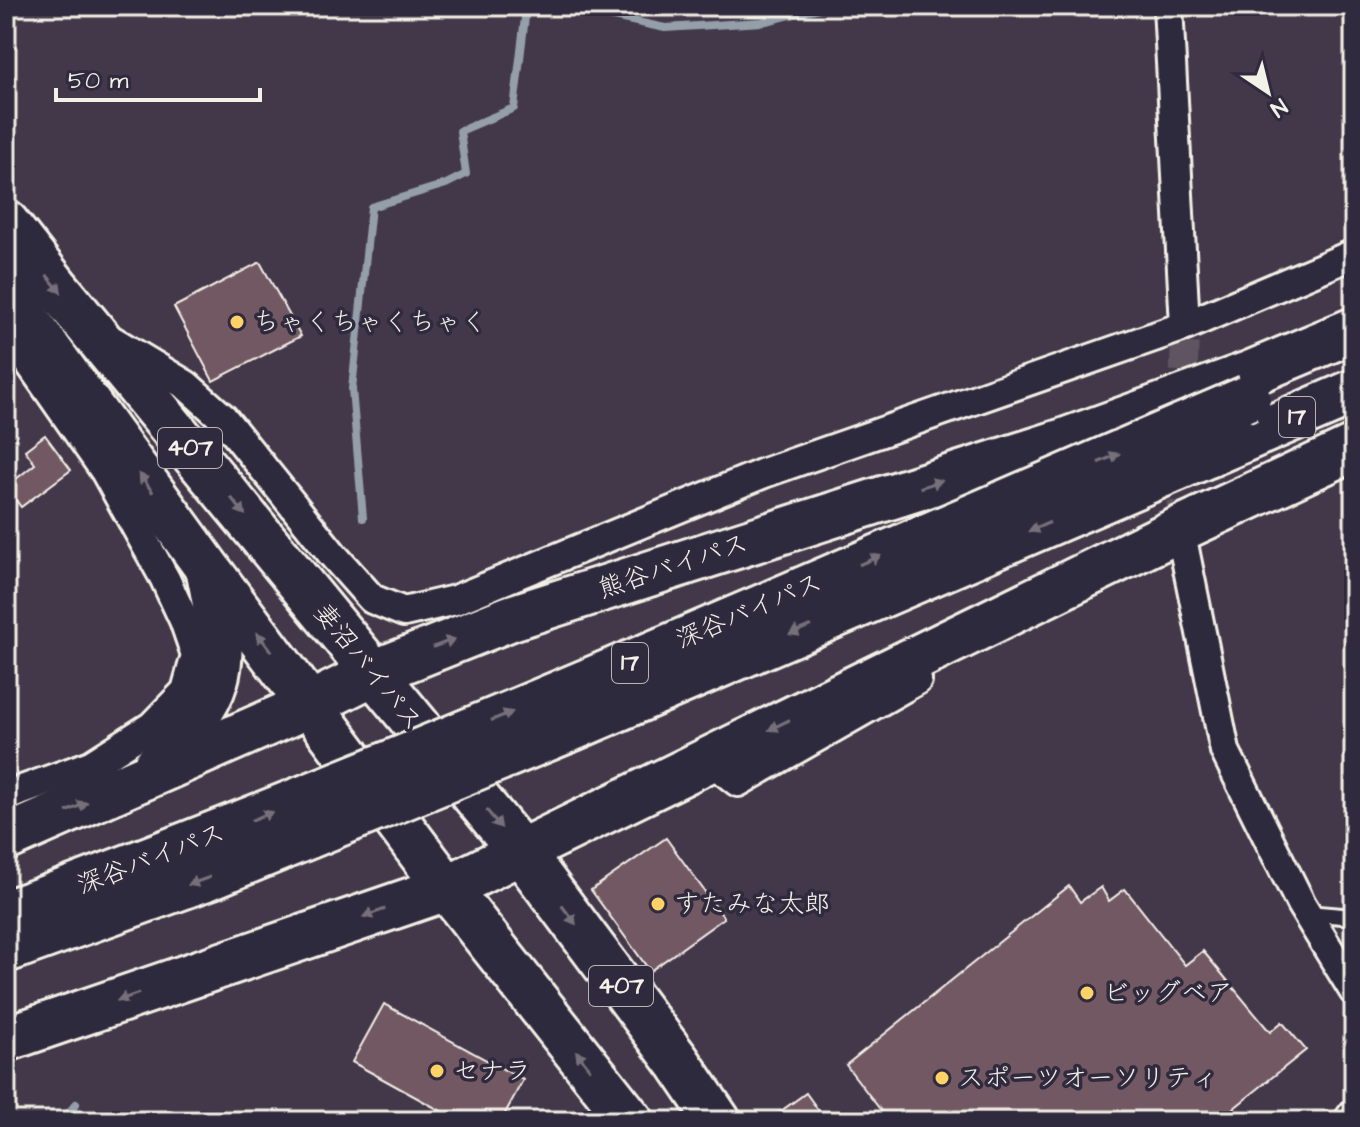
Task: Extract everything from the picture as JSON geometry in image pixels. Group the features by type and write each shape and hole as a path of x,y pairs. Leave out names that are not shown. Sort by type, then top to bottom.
{"highway":[{"name":"妻沼バイパス","path":"6,223 522,853 678,1062 718,1121"},
{"name":"407","path":"6,291 208,569 447,888 631,1121"},
{"name":"熊谷バイパス","path":"6,838 311,704 373,673 511,618 1064,441 1249,374 1354,330"},
{"name":"深谷バイパス","path":"6,913 191,845 534,703 1354,350"},
{"name":"深谷バイパス","path":"6,950 209,877 573,728 1354,392"},
{"name":"17","path":"6,1039 447,888 1180,529 1354,448"},
{"name":"407","path":"146,777 194,724 211,696 221,659 220,625 208,569"}],"street":[{"path":"1168,6 1185,326"},
{"path":"91,328 186,385 223,418 372,599 404,612 455,600 764,473 1185,326 1354,254"},
{"path":"6,329 105,471 165,579 196,655 186,691 152,726 91,765 6,796"},
{"path":"1354,464 1180,529 1225,751 1306,913 1354,991"},
{"path":"1348,1121 1354,1113"}],"lane":[{"path":"1306,913 1354,917"}],"building":[{"name":"ちゃくちゃくちゃく","path":"260,262 301,336 213,381 174,307"},
{"path":"45,435 71,470 21,507 6,487 35,464 25,450"},
{"name":"すたみな太郎","path":"666,838 724,918 650,971 591,890"},
{"name":"ビッグベア","path":"1069,886 1080,902 1101,887 1109,901 1125,889 1185,965 1203,951 1270,1032 1282,1022 1306,1050 1218,1121 889,1121 846,1065"},
{"name":"セナラ","path":"384,1004 523,1080 501,1121 459,1121 352,1062"},
{"path":"806,1093 826,1121 777,1121 774,1116"}],"waterway":[{"path":"363,518 352,389 371,207 446,184 466,174 460,131 514,108 526,9 535,6"},
{"path":"562,6 665,28 762,22 827,6"},
{"path":"62,1121 76,1104"}],"tunnel":[{"path":"1183,413 1185,326"},
{"path":"1180,529 1182,455"}],"place":[{"name":"ちゃくちゃくちゃく","path":"237,322"},
{"name":"すたみな太郎","path":"658,904"},
{"name":"ビッグベア","path":"1087,993"},
{"name":"セナラ","path":"437,1071"},
{"name":"スポーツオーソリティ","path":"942,1078"}]}
